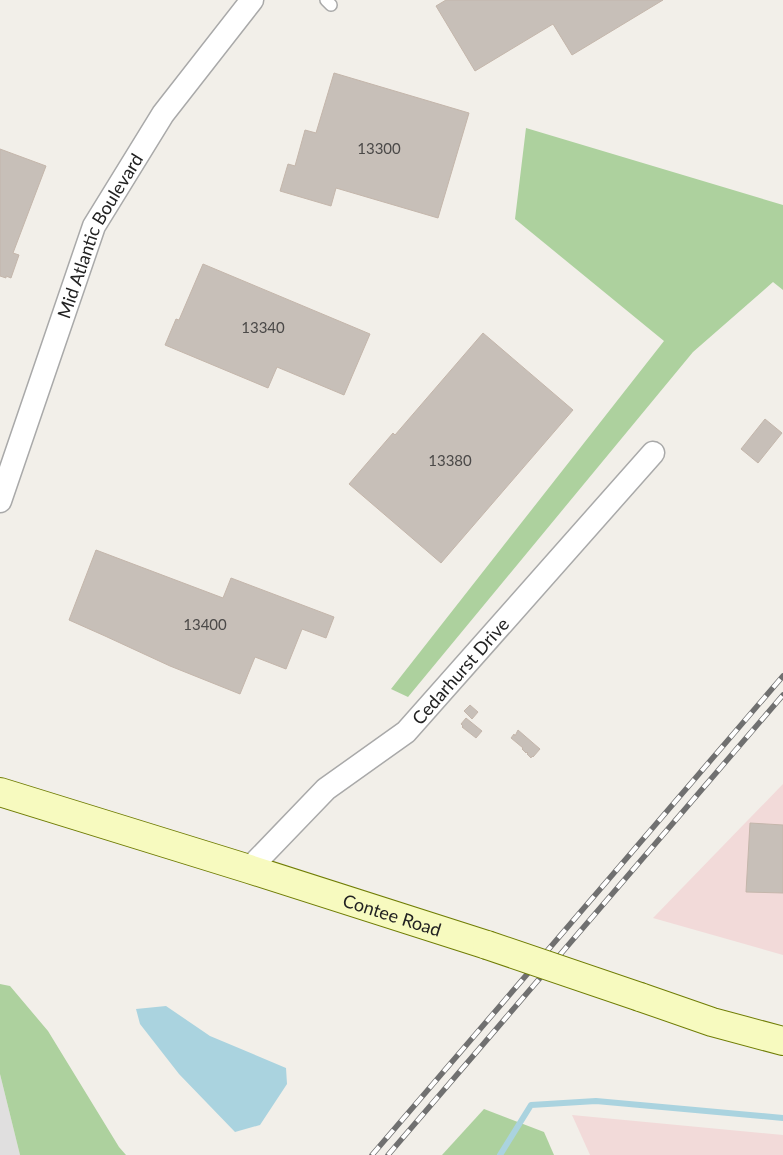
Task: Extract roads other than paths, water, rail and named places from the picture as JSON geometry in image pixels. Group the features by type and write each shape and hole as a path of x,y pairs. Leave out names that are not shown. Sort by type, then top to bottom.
{"street":[{"name":"Mid Atlantic Boulevard","path":"0,501 94,226 163,114 252,0"},
{"name":"Cedarhurst Drive","path":"249,869 326,789 406,732 653,453"},
{"name":"Contee Road","path":"0,792 488,945 712,1022 783,1041"}],"water":[{"path":"166,1006 210,1036 286,1068 287,1084 260,1125 235,1132 179,1074 140,1024 136,1009"}],"waterway":[{"path":"500,1155 531,1105 596,1101 783,1118"}],"railway":[{"path":"372,1155 783,676"},
{"path":"388,1155 783,695"}]}
